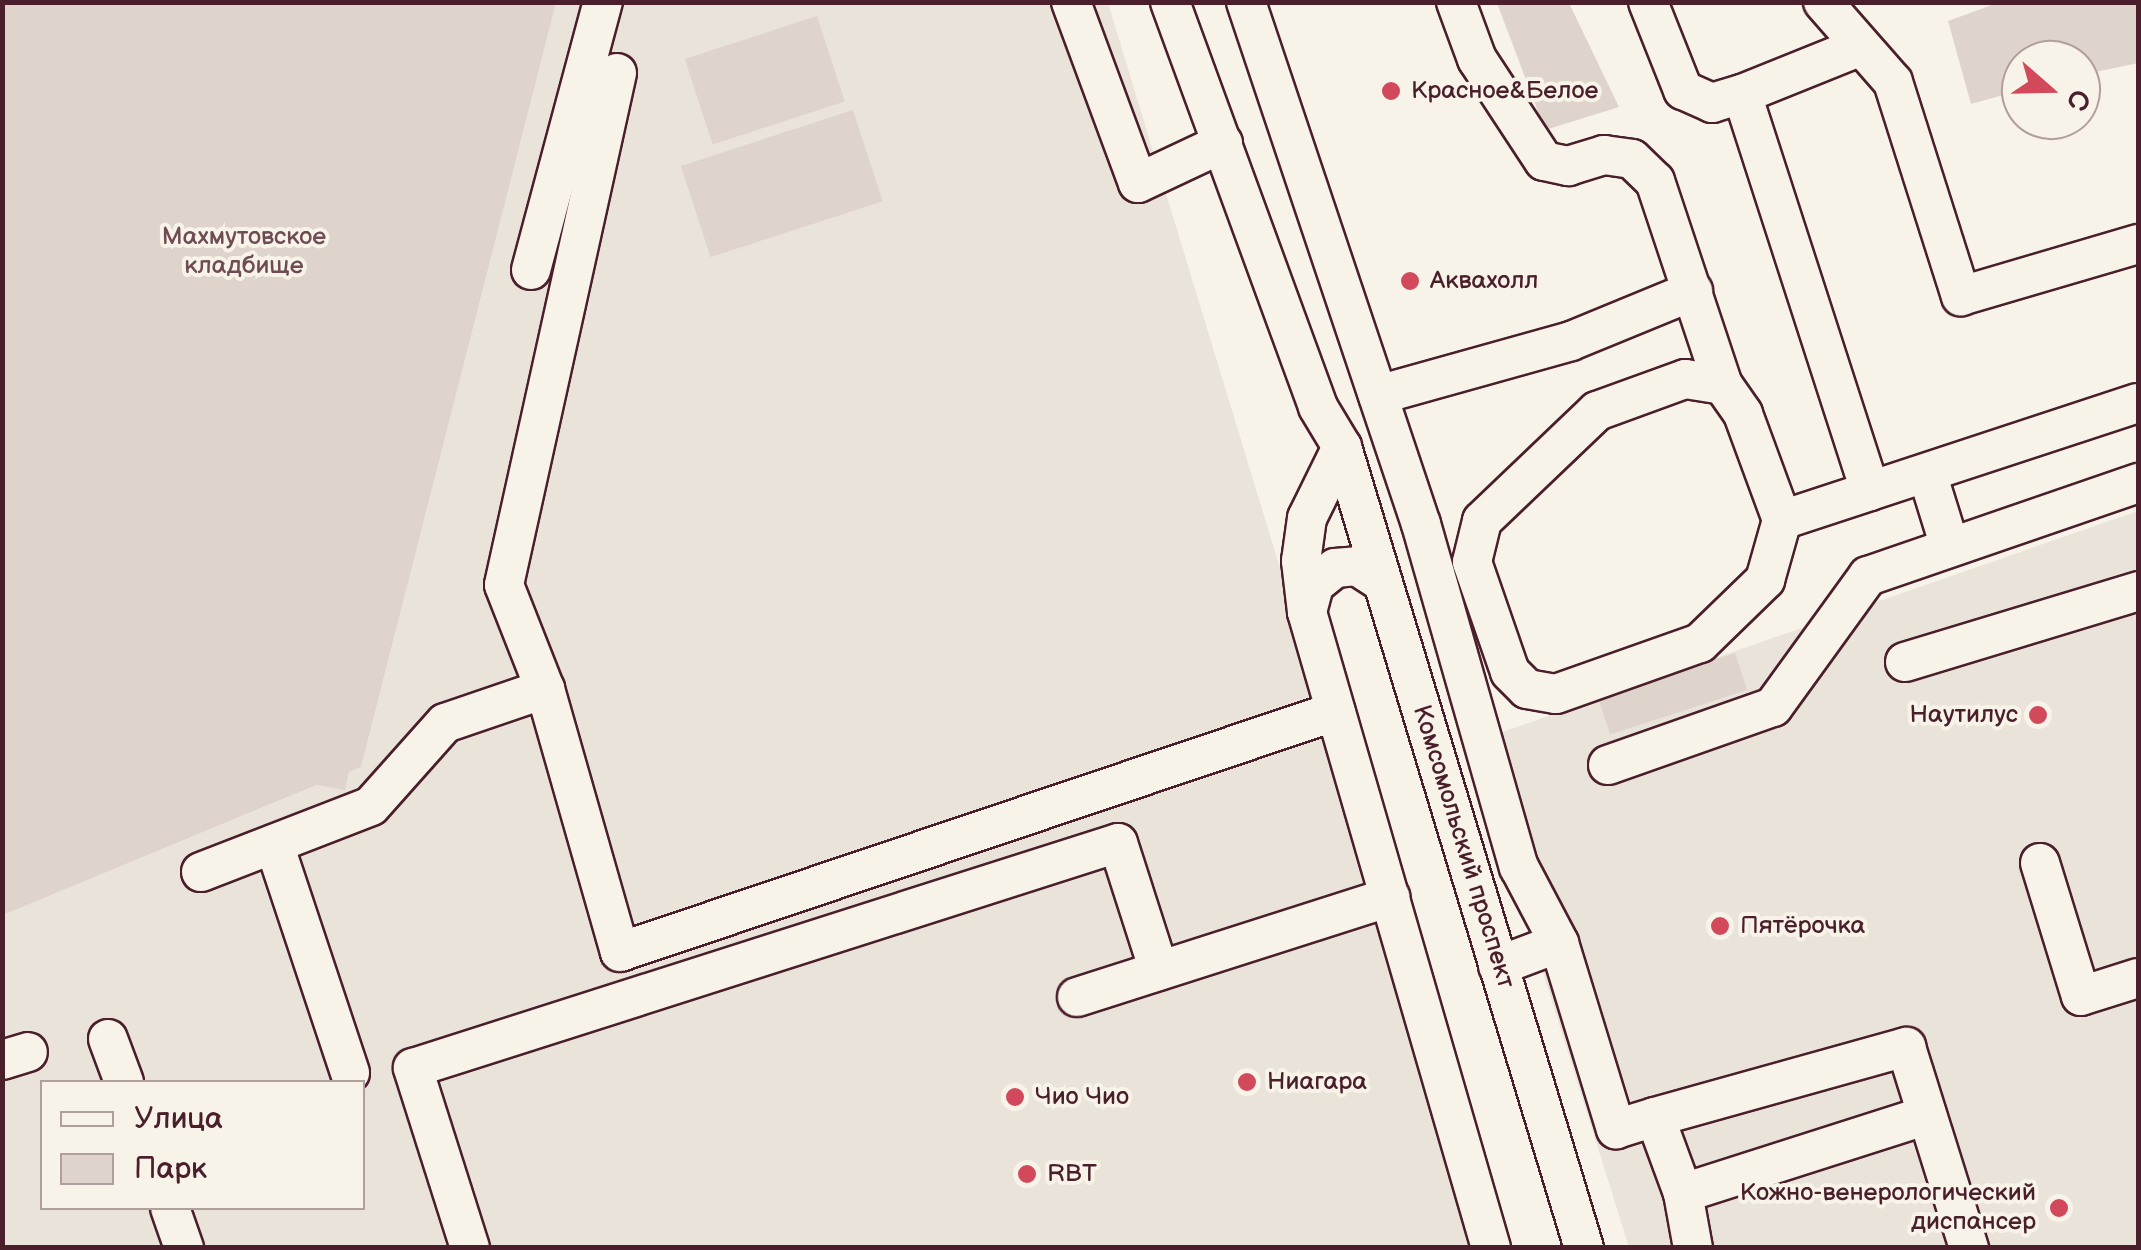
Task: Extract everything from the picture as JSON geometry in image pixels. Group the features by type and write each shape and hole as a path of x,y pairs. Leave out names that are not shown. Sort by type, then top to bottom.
{"street":[{"path":"531,270 603,2"},
{"path":"1071,2 1138,183 1223,143"},
{"name":"Комсомольский проспект","path":"1170,2 1318,408 1342,447 1584,1248"},
{"path":"1246,2 1421,524 1519,867 1560,943 1616,1130 1906,1047 1969,1248"},
{"path":"1456,2 1477,58 1544,161 1568,166 1604,156 1632,159 1656,181 1723,385 1743,414 1782,520 1765,580 1700,643 1556,694 1528,690 1510,672 1472,562 1482,521 1597,411 1685,379 1723,385"},
{"path":"1648,2 1683,90 1712,104 1859,48"},
{"path":"1823,2 1859,48 1893,82 1961,296 2138,244"},
{"path":"617,73 504,585 544,689 620,952 1336,711"},
{"path":"1742,94 1870,491"},
{"path":"1378,395 1571,340 1693,291"},
{"path":"1782,520 1928,476 2138,403"},
{"path":"1342,447 1307,518 1301,561 1307,612 1491,1248"},
{"path":"1928,476 1950,547"},
{"path":"1608,766 1773,708 1868,576 2138,482"},
{"path":"1307,612 1314,585 1335,568 1357,566 1387,596 1421,524"},
{"path":"1905,662 2138,590"},
{"path":"202,872 371,806 444,723 544,689"},
{"path":"470,1248 413,1068 1118,843 1159,971"},
{"path":"274,844 350,1073"},
{"path":"2040,863 2081,996 2138,978"},
{"path":"1077,998 1390,897"},
{"path":"1498,966 1560,943"},
{"path":"108,1039 123,1080"},
{"path":"1683,1193 1927,1116"},
{"path":"1654,1118 1683,1193 1694,1248"},
{"path":"171,1210 184,1248"}],"shaded area":[{"path":"556,3 1108,3 1332,739 1477,1247 3,1248 3,915 361,767"},
{"path":"2138,511 2138,1247 1629,1247 1471,743"}],"green space":[{"name":"Махмутовское кладбище","path":"3,2 556,3 361,767 349,772 345,790 317,785 3,915"},
{"path":"2000,2 2138,3 2138,63 2101,71 2101,40 2001,40 2001,96 1971,104 1948,21"},
{"path":"1497,3 1569,3 1619,107 1545,130"},
{"path":"817,16 845,102 713,145 685,59"},
{"path":"853,110 883,201 711,257 681,166"},
{"path":"1735,653 1747,690 1610,735 1598,697"}],"place":[{"name":"Красное&Белое","path":"1391,91"},
{"name":"Аквахолл","path":"1410,281"},
{"name":"Наутилус","path":"2038,715"},
{"name":"Пятёрочка","path":"1720,926"},
{"name":"Ниагара","path":"1247,1082"},
{"name":"Чио Чио","path":"1015,1097"},
{"name":"RBT","path":"1027,1174"},
{"name":"Кожно-венерологический диспансер","path":"2059,1208"}]}
